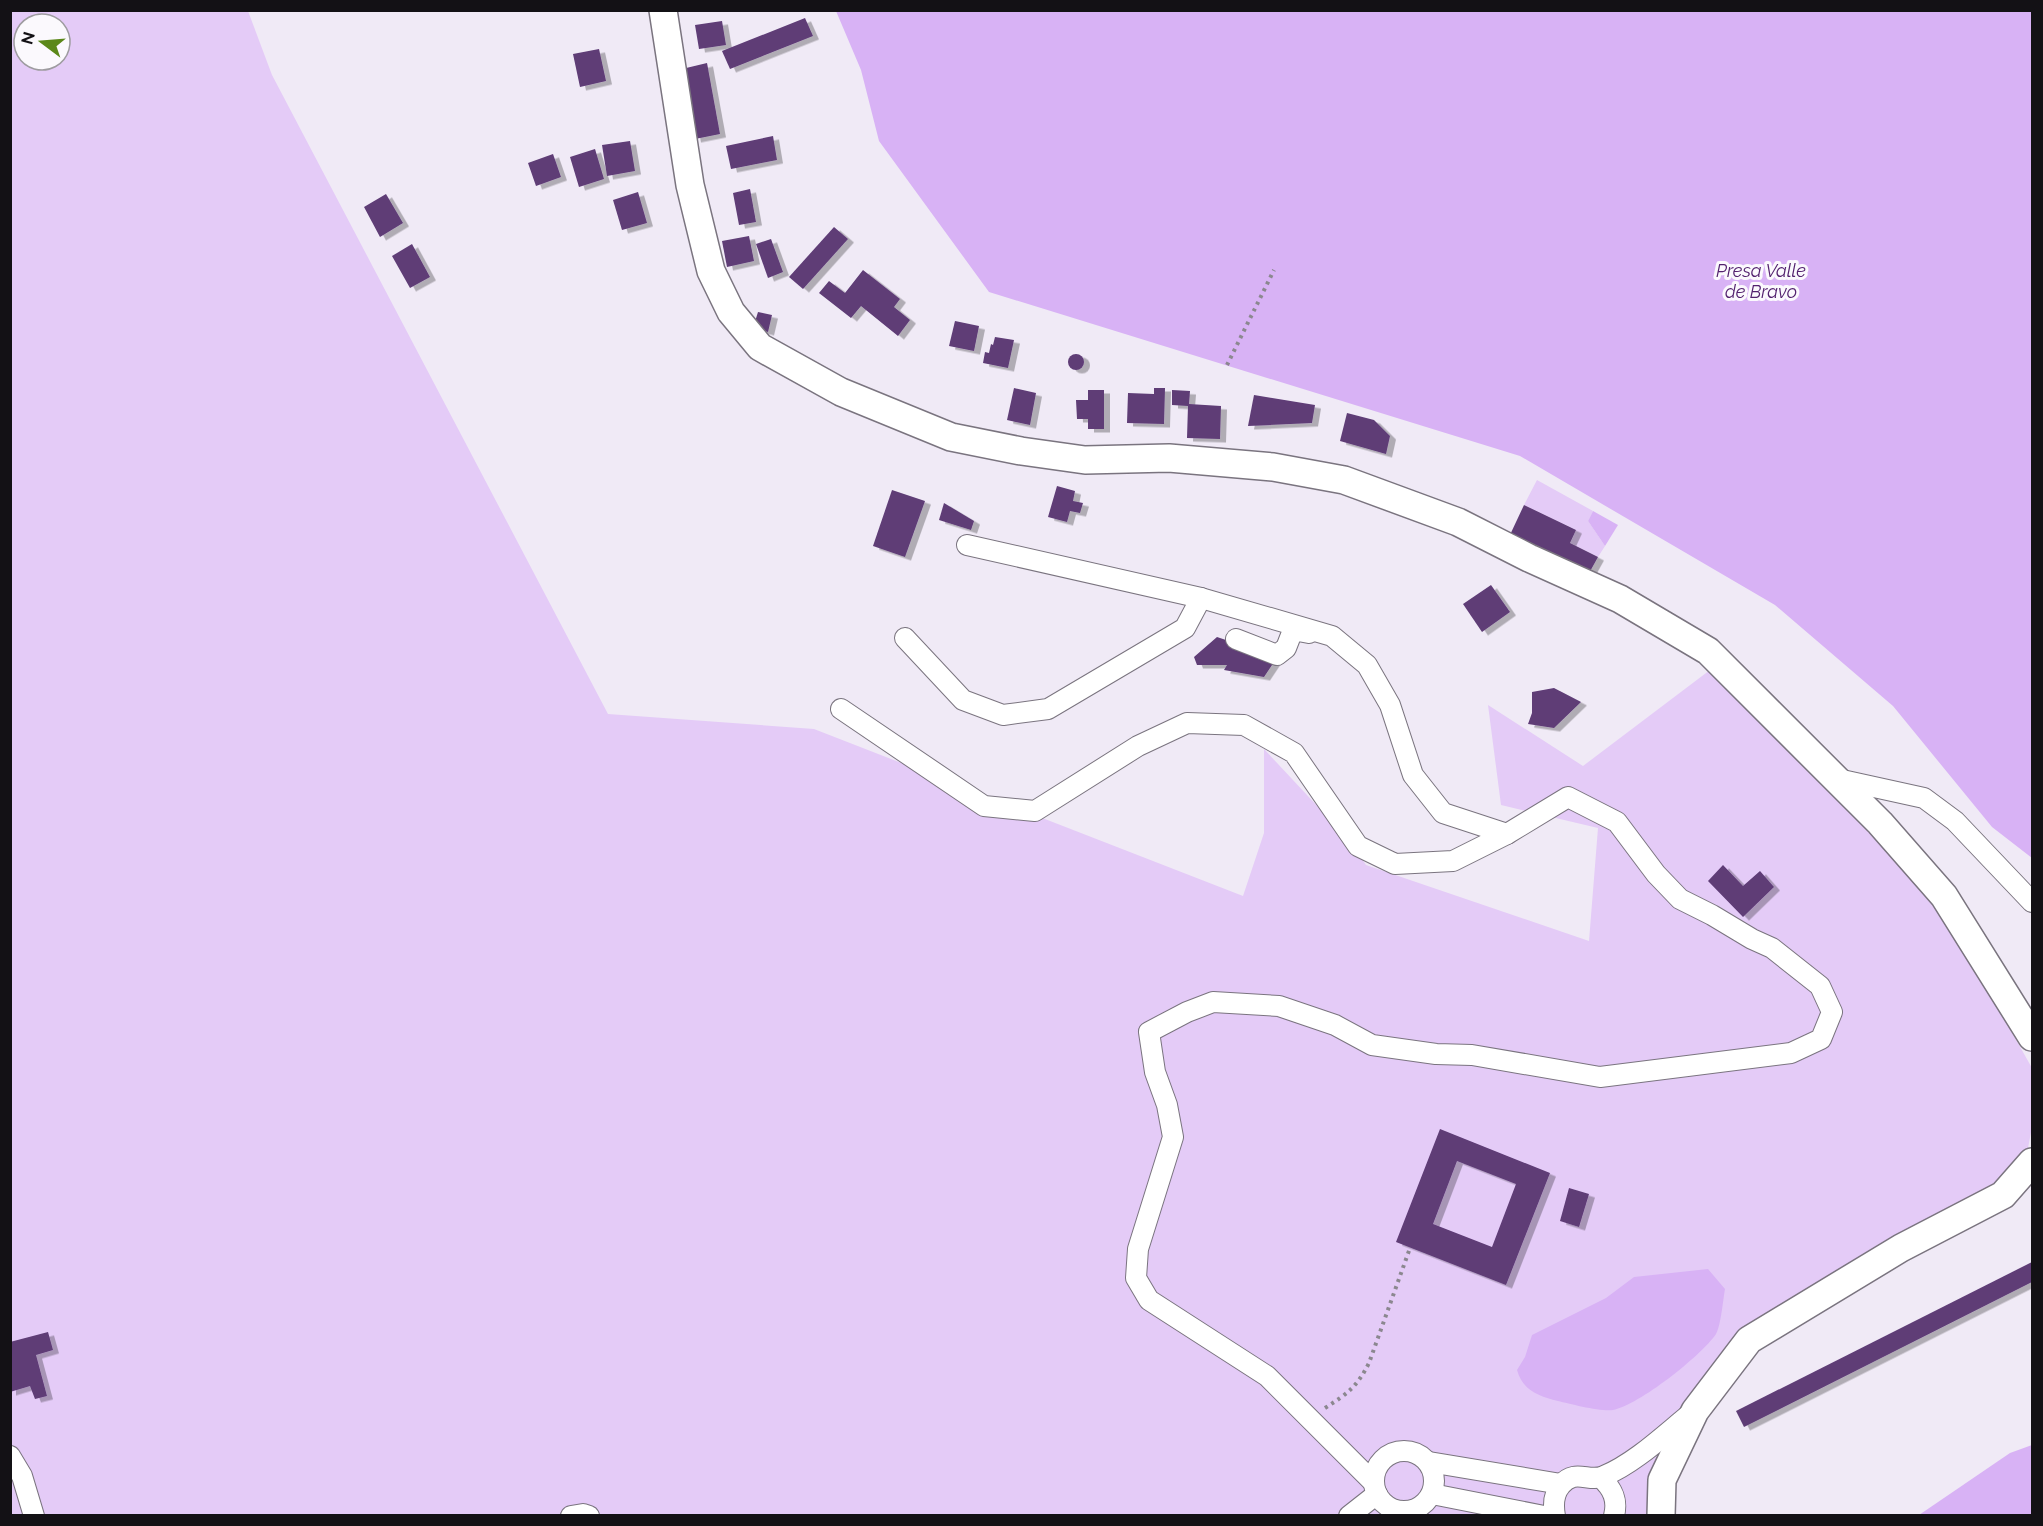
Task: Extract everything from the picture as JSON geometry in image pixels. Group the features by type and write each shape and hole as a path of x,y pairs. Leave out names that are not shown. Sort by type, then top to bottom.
{"main road":[{"path":"663,10 690,185 711,271 731,312 760,347 841,392 951,437 1021,451 1086,460 1168,458 1273,467 1344,480 1458,522 1529,558 1620,599 1708,651 1880,823 1944,896 2032,1037"},
{"path":"1661,1515 1662,1480 1695,1411 1749,1340 1901,1248 2003,1195 2032,1162"}],"street":[{"path":"967,545 1201,598 1332,636 1367,664 1390,705 1413,774 1443,813 1507,834"},
{"path":"905,639 963,700 1003,715 1048,709 1185,628 1201,598"},
{"path":"1236,639 1277,655 1286,648 1293,630 1332,636"},
{"path":"842,709 984,807 1035,811 1138,746 1187,723 1245,725 1294,753 1358,846 1395,864 1453,861 1507,834 1568,797 1617,822 1656,874 1680,899 1772,948 1820,986 1832,1012 1821,1039 1791,1053 1600,1077 1472,1055 1436,1054 1372,1045 1335,1025 1280,1006 1213,1002 1187,1012 1149,1032 1155,1072 1167,1105 1173,1137 1138,1249 1136,1278 1149,1300 1267,1376 1376,1489 1384,1503 1406,1513 1425,1503 1432,1494 1434,1483 1433,1472 1428,1462 1419,1454 1406,1450 1394,1452 1383,1459 1376,1470 1376,1489 1349,1515"},
{"path":"1833,778 1924,798 1955,821 2032,902"},
{"path":"1555,1515 1553,1506 1555,1494 1561,1484 1574,1475 1602,1478 1641,1453 1695,1411"},
{"path":"10,1456 22,1476 34,1515"},
{"path":"1428,1462 1561,1484"},
{"path":"1602,1478 1610,1486 1615,1497 1614,1515"},
{"path":"1432,1494 1544,1515"},
{"path":"572,1515 589,1515"}],"path":[{"path":"1227,365 1274,270"},
{"path":"1310,1418 1352,1391 1362,1378 1410,1248"}],"shaded area":[{"path":"10,11 248,11 272,75 608,714 814,729 1243,896 1264,833 1264,749 1349,840 1366,865 1589,941 1598,828 1501,805 1488,705 1583,766 1710,670 1880,840 1940,905 2032,1068 2032,1127 2028,1148 2001,1183 1743,1334 1649,1515 11,1515"},
{"path":"1537,480 1593,511 1588,521 1605,546 1598,557 1570,543 1576,530 1524,505"}],"water":[{"name":"Presa Valle de Bravo","path":"836,11 2032,11 2032,858 1992,827 1893,706 1775,605 1520,456 989,292 879,141 861,70"},
{"path":"1593,511 1618,525 1605,546 1588,521"},
{"path":"1708,1269 1725,1289 1718,1330 1684,1366 1653,1390 1624,1406 1613,1410 1601,1410 1538,1395 1523,1383 1517,1370 1525,1357 1532,1335 1606,1298 1634,1277"},
{"path":"2032,1445 2032,1515 1919,1515 2010,1453"}],"building":[{"path":"805,18 813,36 730,69 722,51"},
{"path":"722,21 726,45 699,49 695,25"},
{"path":"599,49 606,81 580,87 573,54"},
{"path":"707,63 720,134 695,139 682,69"},
{"path":"773,136 777,160 731,169 726,146"},
{"path":"630,141 635,171 607,176 602,145"},
{"path":"595,149 604,179 579,187 570,157"},
{"path":"553,154 561,177 536,186 528,163"},
{"path":"750,189 756,222 739,225 733,193"},
{"path":"638,192 647,223 622,230 613,200"},
{"path":"386,194 403,223 380,237 364,207"},
{"path":"834,227 848,239 803,289 789,277"},
{"path":"749,236 754,261 727,267 722,241"},
{"path":"771,239 783,272 768,278 756,244"},
{"path":"412,244 430,277 410,288 392,256"},
{"path":"863,270 900,299 894,307 910,320 898,336 861,306 851,318 819,293 829,281 845,293"},
{"path":"758,312 772,315 768,332 753,328"},
{"path":"955,321 979,326 974,351 949,346"},
{"path":"995,337 1014,340 1008,368 983,363 985,352 989,353"},
{"path":"1076,354 1084,362 1076,370 1068,362"},
{"path":"1014,388 1036,393 1030,425 1007,420"},
{"path":"1154,388 1165,388 1164,424 1127,423 1128,393 1154,394"},
{"path":"1088,390 1104,390 1104,429 1088,429 1088,419 1077,419 1076,400 1088,400"},
{"path":"1172,390 1190,391 1189,404 1221,406 1220,439 1187,438 1188,406 1172,405"},
{"path":"1254,395 1315,405 1312,423 1248,426"},
{"path":"1347,413 1374,420 1390,436 1386,454 1340,441"},
{"path":"1057,486 1075,491 1073,501 1083,503 1080,513 1070,511 1067,522 1048,517"},
{"path":"892,490 925,501 905,557 873,546"},
{"path":"944,503 974,521 971,530 939,520"},
{"path":"1524,505 1576,530 1570,543 1598,557 1588,575 1509,537"},
{"path":"1491,585 1510,612 1482,632 1463,604"},
{"path":"1217,637 1276,659 1264,677 1224,670 1227,665 1197,665 1194,657"},
{"path":"1554,688 1581,702 1554,728 1528,724 1532,713 1532,692"},
{"path":"1723,865 1743,886 1760,871 1774,887 1743,917 1708,881"},
{"path":"1440,1129 1550,1173 1506,1285 1396,1242","holes":["1457,1161 1516,1184 1492,1247 1433,1224"]},
{"path":"1569,1188 1589,1194 1579,1227 1560,1221"},
{"path":"2032,1262 2032,1282 1744,1427 1736,1411"},
{"path":"48,1332 53,1350 36,1355 47,1396 35,1399 30,1386 10,1392 10,1342"}]}
